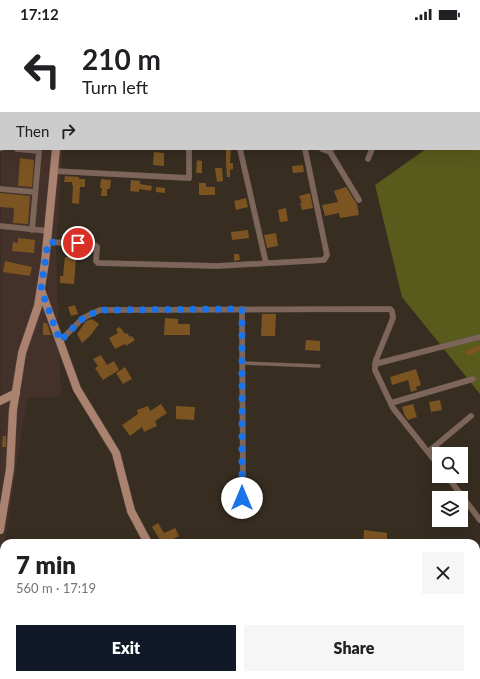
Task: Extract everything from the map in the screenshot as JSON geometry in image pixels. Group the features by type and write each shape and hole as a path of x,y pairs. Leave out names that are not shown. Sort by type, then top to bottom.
{"main road":[{"path":"0,530 10,469 13,410 22,353 38,306 48,242 56,150"},
{"path":"41,289 78,389 116,453 131,511 146,539"},
{"path":"0,401 16,393"}],"street":[{"path":"28,150 39,151 32,230"},
{"path":"54,171 189,178 189,150"},
{"path":"240,150 266,263"},
{"path":"48,242 93,244 97,247 96,261 98,263 217,266 324,260 327,255 304,150"},
{"path":"330,150 359,200"},
{"path":"368,159 372,150"},
{"path":"0,188 36,192"},
{"path":"0,226 49,232"},
{"path":"242,309 242,498"},
{"path":"60,341 83,318 100,310 390,309 392,311 393,318 375,364 375,370 391,403 432,457"},
{"path":"375,364 480,337"},
{"path":"391,403 473,379"},
{"path":"428,452 471,416"},
{"path":"452,483 480,520"}],"lane":[{"path":"242,363 319,366"}],"shaded area":[{"path":"1,150 63,150 56,248 61,397 27,398 6,536 5,539 0,539"},
{"path":"425,150 480,150 480,394 402,297 375,185"}],"building":[{"path":"226,150 231,150 230,163 233,163 233,169 230,170 230,177 227,177"},
{"path":"154,152 164,153 164,166 153,165"},
{"path":"20,158 34,160 32,187 18,186"},
{"path":"197,160 202,161 202,173 196,173"},
{"path":"303,165 304,172 293,173 292,166"},
{"path":"215,168 222,168 223,181 217,182"},
{"path":"65,176 85,179 85,187 80,187 79,204 72,203 73,185 72,182 64,182"},
{"path":"101,179 111,180 110,189 107,189 107,196 101,196"},
{"path":"131,180 140,181 140,184 152,186 151,191 139,189 139,192 130,191"},
{"path":"199,183 206,183 206,187 215,187 215,195 199,195"},
{"path":"156,187 165,188 165,193 156,192"},
{"path":"346,187 357,204 359,215 340,218 339,213 325,216 322,205 338,202 334,191"},
{"path":"0,193 30,196 28,224 13,223 14,208 0,207"},
{"path":"310,193 313,208 302,210 300,203 302,203 299,196"},
{"path":"246,198 248,207 236,210 234,201"},
{"path":"286,208 288,221 280,222 278,210"},
{"path":"248,230 249,238 232,240 231,232"},
{"path":"276,233 278,246 267,248 264,235"},
{"path":"18,238 35,240 34,253 12,251 13,242 18,243"},
{"path":"234,254 239,254 240,260 234,261"},
{"path":"65,257 76,257 74,284 60,283 60,276 63,276"},
{"path":"5,261 32,267 30,276 3,272"},
{"path":"75,305 78,314 71,316 68,307"},
{"path":"262,314 276,314 275,336 261,336"},
{"path":"165,318 178,319 178,324 190,324 190,335 164,335"},
{"path":"92,319 99,324 90,336 82,343 77,334 86,321"},
{"path":"43,323 47,323 51,335 43,335"},
{"path":"120,327 125,334 127,333 130,337 132,336 135,340 126,346 125,344 115,349 109,338 118,333 116,329"},
{"path":"306,340 320,341 320,351 305,350"},
{"path":"480,345 480,351 467,356 465,351"},
{"path":"101,355 107,365 114,361 119,370 103,380 95,368 98,366 93,359"},
{"path":"125,367 132,379 123,384 116,373"},
{"path":"416,369 421,385 416,387 417,390 411,392 408,380 392,385 390,377"},
{"path":"440,400 442,410 431,412 429,402"},
{"path":"161,404 167,413 155,421 157,426 144,432 142,427 130,436 122,425 138,414 137,410 148,406 150,411"},
{"path":"413,404 417,417 408,420 402,407"},
{"path":"176,406 195,407 194,420 176,419"},
{"path":"3,436 6,436 6,447 2,447"},
{"path":"158,523 164,533 175,528 179,536 173,539 160,539 152,527"},
{"path":"364,530 387,533 387,539 363,539"}],"route":[{"path":"78,243 48,242 41,289 60,341 72,327 83,318 100,310 242,309 242,498"}]}
